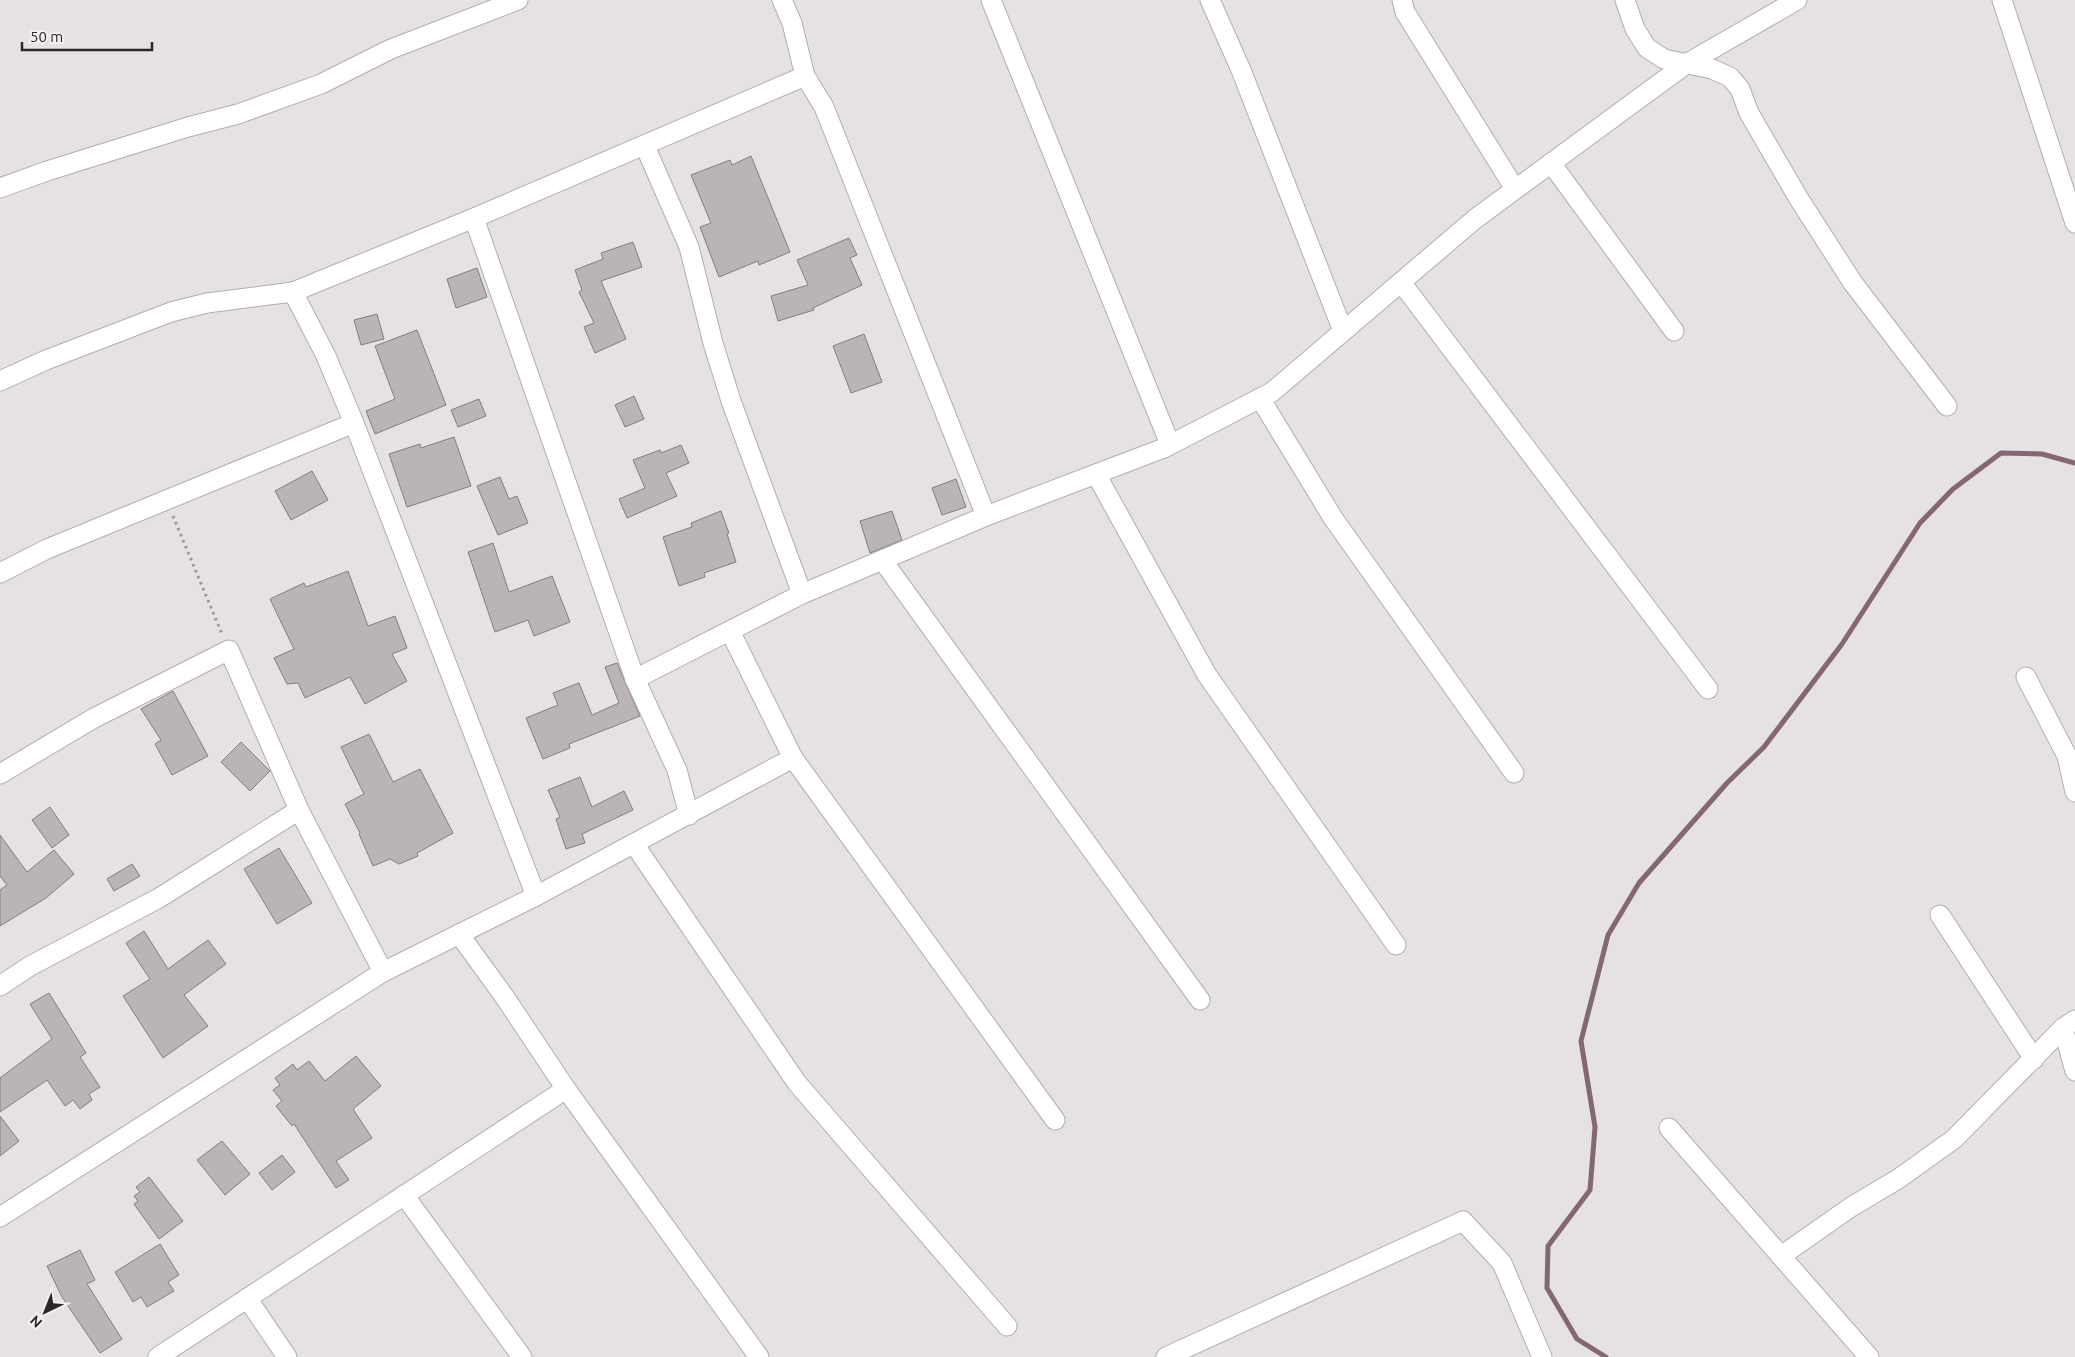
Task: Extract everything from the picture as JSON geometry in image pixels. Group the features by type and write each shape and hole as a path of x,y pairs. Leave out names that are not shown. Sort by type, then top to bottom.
{"street":[{"path":"0,188 47,171 178,130 238,114 321,84 391,49 518,0"},
{"path":"782,0 792,23 805,76 824,107 986,516"},
{"path":"991,0 1168,435 1170,442 1164,448"},
{"path":"1210,0 1241,70 1344,331"},
{"path":"1402,0 1405,12 1515,189"},
{"path":"1624,0 1635,29 1647,48 1664,59 1712,69 1730,76 1740,89 1749,114 1799,199 1848,274 1947,406"},
{"path":"635,679 802,594 986,516 1164,448 1272,392 1475,219 1515,189 1686,64 1796,0"},
{"path":"2002,0 2075,223"},
{"path":"0,381 46,360 171,312 208,303 293,292 645,146 805,76"},
{"path":"645,146 690,247 713,343 730,401 802,594"},
{"path":"1551,163 1674,331"},
{"path":"474,218 635,679 677,770 690,815"},
{"path":"1401,282 1708,689"},
{"path":"293,292 326,356 354,422 536,896"},
{"path":"1260,398 1333,518 1514,772"},
{"path":"0,573 46,549 167,501 354,422"},
{"path":"1096,474 1207,675 1396,945"},
{"path":"883,561 1200,1000"},
{"path":"730,631 793,758 1055,1120"},
{"path":"0,774 94,718 229,650 299,810 383,972"},
{"path":"2026,677 2067,756 2075,792"},
{"path":"0,1218 383,972 536,896 793,758"},
{"path":"0,986 30,966 159,898 299,810"},
{"path":"634,844 798,1084 1007,1326"},
{"path":"1940,915 2034,1059"},
{"path":"459,934 506,998 566,1089 759,1357"},
{"path":"1781,1256 1851,1207 1898,1179 1954,1139 2069,1024"},
{"path":"2069,1024 2075,1071"},
{"path":"158,1357 566,1089"},
{"path":"1669,1128 1869,1357"},
{"path":"404,1195 522,1357"},
{"path":"1166,1357 1463,1221 1502,1263 1542,1357"},
{"path":"247,1298 287,1357"}],"path":[{"path":"167,501 229,650"}],"building":[{"path":"751,156 790,252 759,265 758,261 719,277 700,227 711,223 691,175 730,160 732,165"},
{"path":"849,238 857,255 850,258 862,285 813,308 814,310 778,321 771,296 808,285 797,260"},
{"path":"633,242 642,267 601,281 626,339 595,353 584,327 594,323 579,292 582,290 575,270 603,259 601,253"},
{"path":"477,268 487,297 456,308 447,279"},
{"path":"377,314 384,339 361,345 354,320"},
{"path":"417,330 446,405 375,434 366,411 395,399 375,346"},
{"path":"864,334 882,382 851,393 833,346"},
{"path":"634,396 644,419 625,427 615,405"},
{"path":"479,399 486,416 458,427 451,410"},
{"path":"454,437 471,486 407,507 389,454 420,444 421,448"},
{"path":"681,445 689,463 666,473 677,496 627,518 619,499 645,488 633,460 660,450 661,453"},
{"path":"312,471 328,500 291,520 275,491"},
{"path":"500,477 509,499 517,496 528,523 498,535 477,486"},
{"path":"956,479 966,507 942,515 932,488"},
{"path":"721,511 736,562 704,573 705,577 679,586 663,537 692,527 691,523"},
{"path":"892,511 902,540 870,553 860,521"},
{"path":"493,543 509,592 552,576 570,622 534,636 528,620 495,632 468,552"},
{"path":"348,571 368,626 395,616 407,648 392,654 407,681 365,704 350,677 305,698 298,683 287,684 274,658 294,649 270,599 304,583 306,587"},
{"path":"617,663 640,716 569,744 570,748 543,759 526,718 558,705 553,693 579,683 592,715 619,703 605,667"},
{"path":"173,691 208,756 172,775 155,744 161,740 141,709"},
{"path":"369,734 393,782 420,769 453,833 417,853 418,856 399,864 390,859 373,866 360,833 345,804 364,794 341,747"},
{"path":"241,742 270,771 250,791 221,762"},
{"path":"580,777 592,807 624,791 633,810 582,834 585,843 566,849 556,819 560,817 548,790"},
{"path":"50,807 69,835 52,848 32,820"},
{"path":"0,835 27,872 54,850 74,874 46,898 0,926 0,890 7,885 0,876"},
{"path":"279,848 312,903 277,924 244,869"},
{"path":"132,864 140,876 114,891 107,879"},
{"path":"144,931 168,969 208,940 226,964 184,995 208,1026 163,1058 123,996 150,979 126,943"},
{"path":"49,993 86,1053 80,1057 100,1087 89,1094 92,1100 80,1109 73,1100 65,1106 47,1080 0,1112 0,1078 52,1039 30,1004"},
{"path":"356,1056 381,1086 353,1109 372,1138 336,1161 349,1180 336,1188 294,1124 292,1126 276,1106 282,1101 273,1090 280,1085 275,1078 293,1064 297,1070 309,1061 325,1081"},
{"path":"0,1116 19,1141 0,1156"},
{"path":"222,1141 250,1174 225,1195 197,1160"},
{"path":"282,1155 295,1172 272,1190 259,1173"},
{"path":"149,1177 183,1221 159,1239 134,1204 138,1201 134,1196 140,1192 136,1187"},
{"path":"160,1244 179,1275 168,1282 174,1291 147,1307 141,1297 133,1302 115,1272"},
{"path":"80,1250 95,1280 87,1284 122,1339 100,1353 62,1297 47,1266"}],"waterway":[{"path":"1606,1357 1577,1339 1547,1288 1548,1246 1590,1190 1595,1127 1581,1041 1608,935 1639,883 1727,783 1764,747 1842,644 1920,523 1953,489 2001,453 2042,454 2075,463"}]}
